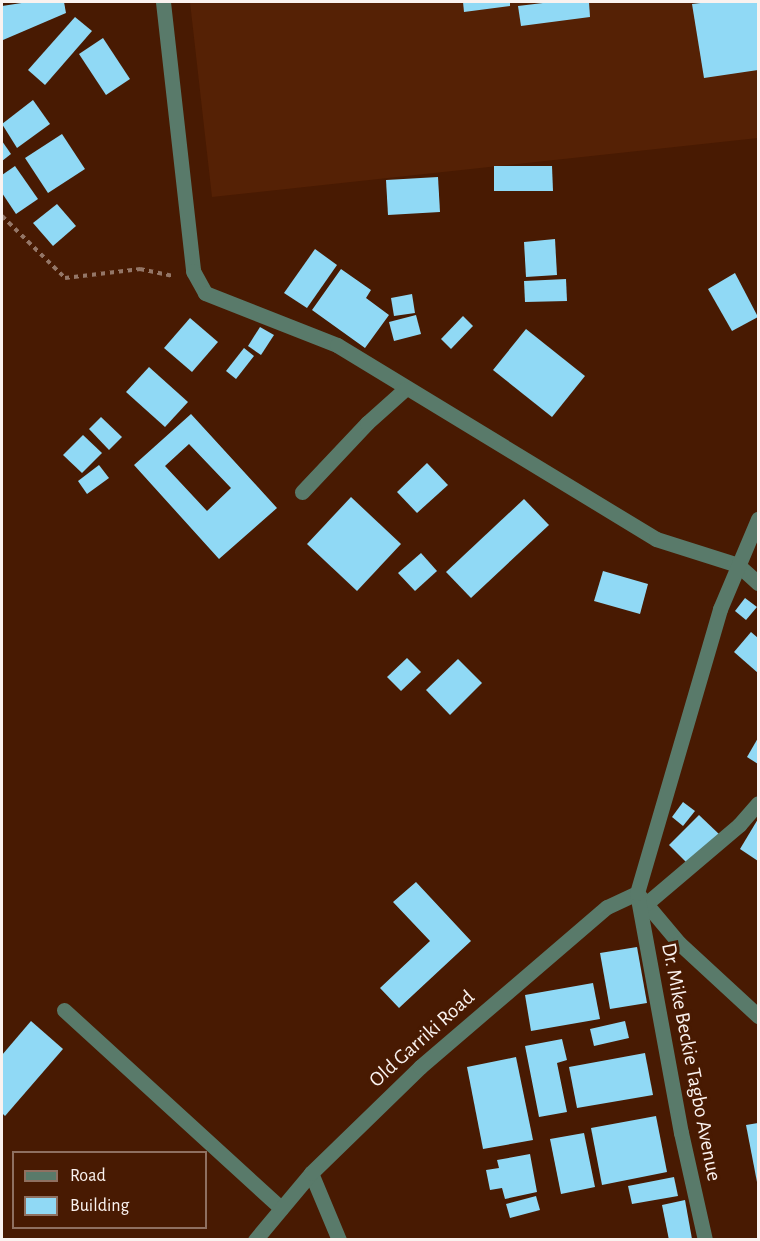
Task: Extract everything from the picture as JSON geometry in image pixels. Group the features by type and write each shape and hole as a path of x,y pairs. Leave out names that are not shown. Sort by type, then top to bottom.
{"street":[{"path":"163,2 195,280 205,293 337,345 405,389 656,539 738,566 759,584"},
{"path":"302,492 372,418 405,389"},
{"path":"759,519 738,566 687,717 642,898 679,943 759,1016"},
{"name":"Old Garriki Road","path":"255,1239 312,1173 420,1067 517,981 607,907 642,898 739,825 759,803"},
{"name":"Dr. Mike Beckie Tagbo Avenue","path":"642,898 681,1133 705,1239"},
{"path":"64,1010 281,1208"},
{"path":"312,1173 339,1239"}],"path":[{"path":"2,216 65,278 140,269 195,280"}],"shaded area":[{"path":"190,2 758,2 758,138 212,197"}],"building":[{"path":"28,2 64,2 66,13 3,40 2,6"},
{"path":"463,2 510,2 510,6 464,12"},
{"path":"551,2 589,2 590,17 521,26 518,6"},
{"path":"758,2 758,70 704,78 692,4"},
{"path":"75,17 92,31 45,85 28,70"},
{"path":"103,38 130,79 106,95 79,54"},
{"path":"33,100 50,124 17,148 2,124"},
{"path":"62,134 85,169 48,193 25,158"},
{"path":"2,141 11,154 2,161"},
{"path":"15,166 38,199 16,214 2,193 2,175"},
{"path":"494,166 552,166 553,191 494,191"},
{"path":"438,177 440,212 388,215 386,180"},
{"path":"57,204 76,226 53,246 33,223"},
{"path":"555,239 557,275 526,277 524,242"},
{"path":"315,249 337,265 307,308 284,293"},
{"path":"341,269 371,290 366,298 389,315 365,348 312,310"},
{"path":"735,273 758,317 732,331 708,289"},
{"path":"566,279 567,301 525,302 524,281"},
{"path":"412,294 415,313 394,316 391,298"},
{"path":"416,315 421,334 394,341 389,322"},
{"path":"463,316 473,326 451,349 441,339"},
{"path":"190,318 218,342 192,372 164,348"},
{"path":"260,327 274,335 261,355 248,346"},
{"path":"526,329 585,376 552,417 493,370"},
{"path":"244,348 254,356 236,379 226,371"},
{"path":"149,367 188,402 165,427 126,392"},
{"path":"191,414 277,508 219,559 134,465","holes":["189,444 231,488 207,511 165,466"]},
{"path":"101,417 122,437 109,450 89,429"},
{"path":"83,435 102,453 82,473 63,455"},
{"path":"427,463 448,485 417,513 397,492"},
{"path":"99,465 109,478 87,494 78,481"},
{"path":"351,497 401,544 357,591 307,544"},
{"path":"524,499 549,525 471,598 446,572"},
{"path":"421,553 437,571 415,591 398,573"},
{"path":"603,571 648,584 640,614 594,601"},
{"path":"745,598 757,607 746,620 735,611"},
{"path":"751,632 758,638 758,673 734,652"},
{"path":"407,658 421,672 401,691 387,677"},
{"path":"458,659 482,683 450,715 426,690"},
{"path":"758,738 758,764 747,757"},
{"path":"683,802 695,811 683,826 672,817"},
{"path":"699,815 720,835 689,865 669,845"},
{"path":"758,819 758,861 740,849"},
{"path":"416,882 471,941 399,1008 380,988 430,941 393,902"},
{"path":"637,947 647,1003 610,1009 600,953"},
{"path":"593,983 600,1019 531,1031 525,995"},
{"path":"31,1021 63,1049 5,1116 2,1113 2,1055"},
{"path":"625,1021 629,1038 594,1046 590,1029"},
{"path":"562,1039 567,1060 557,1063 567,1112 539,1117 525,1046"},
{"path":"645,1053 653,1095 577,1108 569,1067"},
{"path":"516,1057 533,1140 483,1149 467,1067"},
{"path":"656,1116 667,1172 602,1185 591,1128"},
{"path":"758,1123 758,1182 757,1182 746,1125"},
{"path":"584,1133 595,1187 561,1194 550,1139"},
{"path":"530,1154 537,1192 505,1199 502,1188 490,1190 486,1170 499,1168 497,1160"},
{"path":"674,1177 678,1196 632,1204 628,1186"},
{"path":"536,1196 540,1210 510,1218 506,1204"},
{"path":"685,1200 692,1239 669,1240 662,1205"}]}
